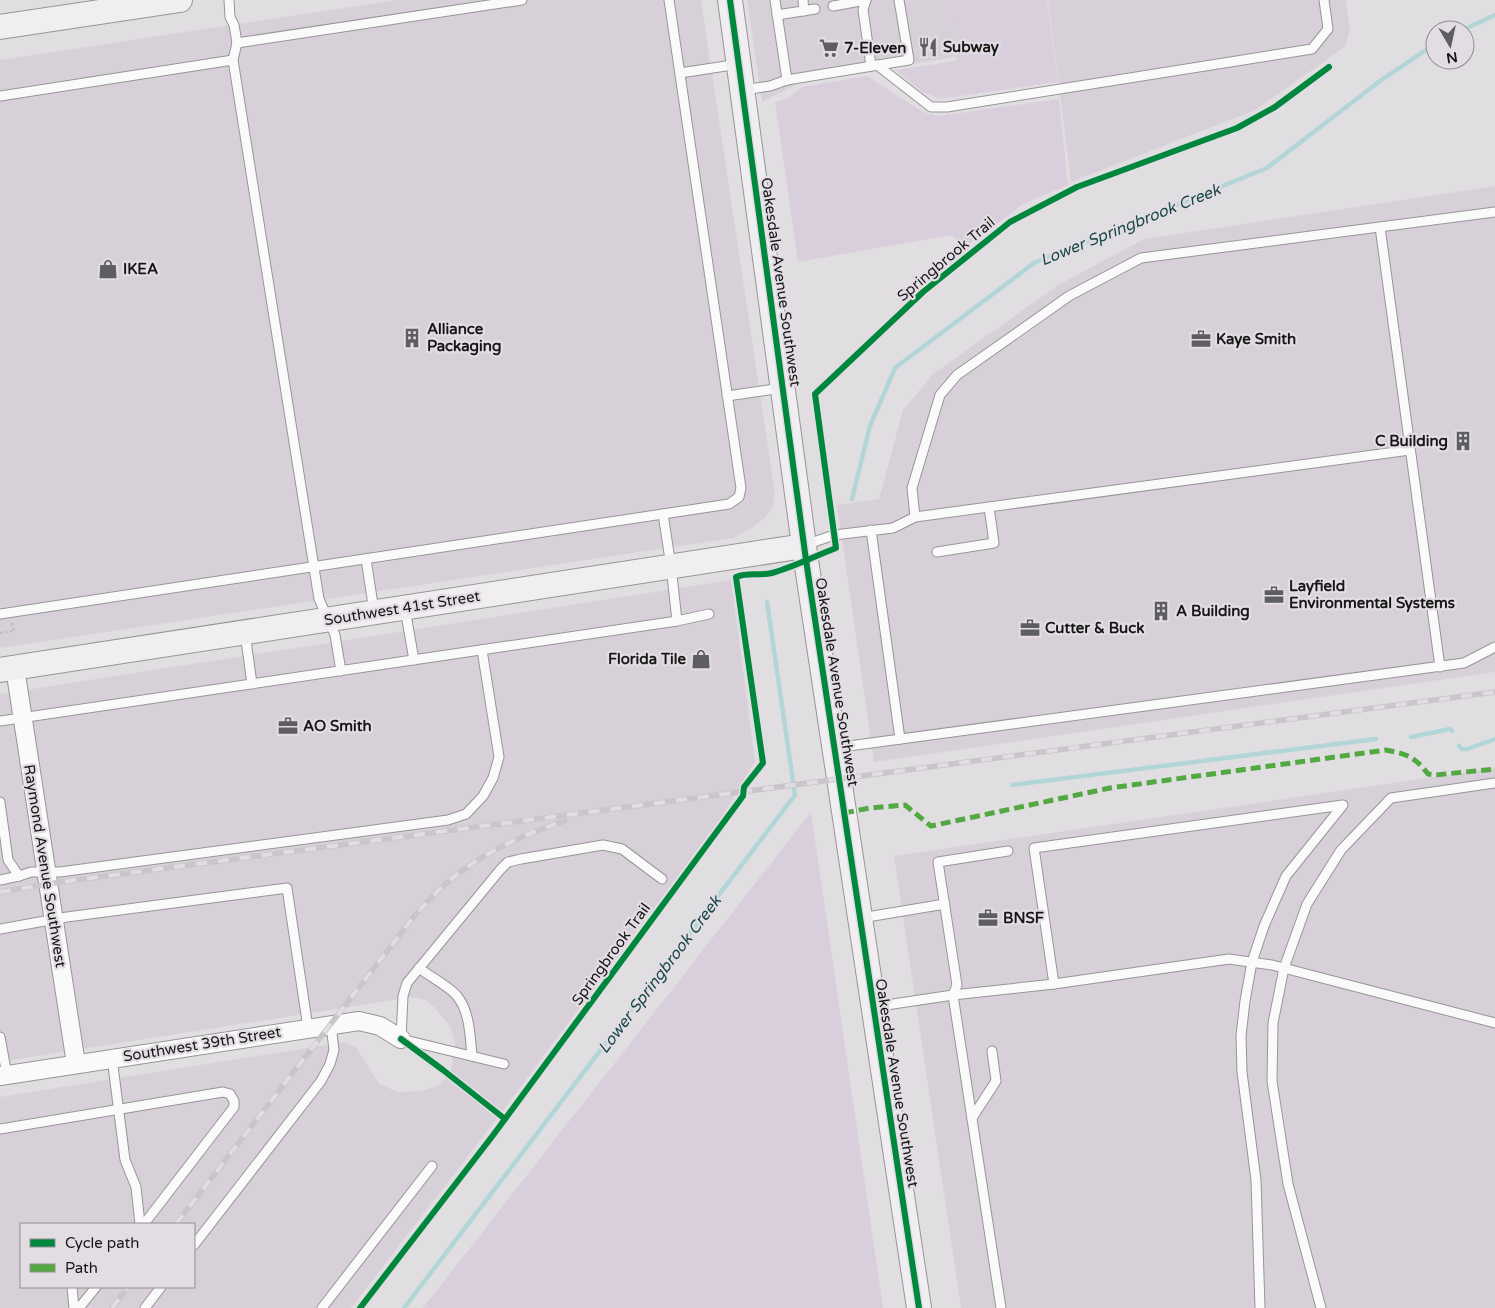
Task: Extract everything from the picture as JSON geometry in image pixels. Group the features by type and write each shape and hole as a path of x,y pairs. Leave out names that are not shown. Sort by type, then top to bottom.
{"street":[{"path":"0,27 180,0"},
{"name":"Oakesdale Avenue Southwest","path":"730,0 804,546 919,1308"},
{"name":"Southwest 41st Street","path":"8,669 804,546"},
{"name":"Raymond Avenue Southwest","path":"8,669 22,718 76,1064"},
{"name":"Southwest 39th Street","path":"3,1075 359,1021 380,1026 401,1039"}],"lane":[{"path":"229,0 230,17 234,25 236,43 233,60 319,599 330,619 342,671"},
{"path":"236,43 522,0"},
{"path":"0,614 729,504 739,497 741,488 669,0"},
{"path":"775,0 787,80"},
{"path":"802,0 804,11"},
{"path":"833,6 866,0 863,10 874,65 931,107 947,107 1312,49 1328,29 1324,0"},
{"path":"742,90 770,86 787,80 909,60 899,0"},
{"path":"777,15 815,9"},
{"path":"0,96 233,60"},
{"path":"680,73 739,64"},
{"path":"915,517 912,488 940,395 957,375 1069,296 1141,258 1495,212"},
{"path":"1380,227 1440,667"},
{"path":"728,396 782,388"},
{"path":"804,546 834,535 893,528 915,517 1410,450"},
{"path":"937,552 994,544 989,507"},
{"path":"663,514 677,621"},
{"path":"871,530 900,739"},
{"path":"366,559 375,612"},
{"path":"405,608 414,660"},
{"path":"0,722 677,621 709,614"},
{"path":"245,632 252,684"},
{"path":"834,748 1440,667 1464,663 1495,647"},
{"path":"0,880 31,872 47,873 438,821 466,814 483,796 493,778 498,757 482,650"},
{"path":"1321,1308 1288,1184 1272,1081 1273,1023 1284,968 1307,904 1341,850 1391,798 1495,783"},
{"path":"0,802 4,860 19,876"},
{"path":"1054,984 1034,848 1343,806 1286,876 1264,926 1252,962 1241,1036 1243,1075 1256,1180 1260,1308"},
{"path":"504,1064 401,1039 403,996 407,983 500,870 508,862 603,846 622,849 662,879"},
{"path":"1001,1308 953,995 957,985 938,862 1008,851"},
{"path":"0,929 287,888 308,1028"},
{"path":"860,918 945,904"},
{"path":"873,1007 1229,959 1284,968 1495,1023"},
{"path":"419,968 457,996 464,1008 469,1023 472,1056"},
{"path":"195,1244 321,1081 330,1064 334,1050 331,1025"},
{"path":"0,1037 3,1075"},
{"path":"972,1118 996,1081 992,1051"},
{"path":"112,1058 125,1160 136,1187 140,1223"},
{"path":"0,1129 223,1092 230,1094 234,1101 234,1107 145,1223"},
{"path":"322,1308 432,1166"},
{"path":"72,1288 74,1308"},
{"path":"79,1308 95,1288"},
{"path":"144,1308 160,1288"}],"path":[{"path":"0,633 14,631 12,621"}],"shaded area":[{"path":"396,0 701,0 775,494 772,508 765,518 749,530 733,538 0,648 0,60"},
{"path":"747,0 961,0 968,55 801,82 762,102"},
{"path":"953,0 1047,0 1058,82 940,99 923,92 896,70 955,61 962,50"},
{"path":"1048,0 1346,0 1350,30 1345,47 1255,110 1071,182"},
{"path":"867,76 923,112 938,116 1059,99 1068,185 1023,204 965,247 951,235 798,262 775,102 786,99 802,87"},
{"path":"1495,186 1495,672 874,762 837,505 879,499 903,410 933,374 1058,285 1144,239"},
{"path":"731,580 755,761 723,815 501,1113 351,1308 0,1308 0,1097 344,1042 356,1047 379,1084 398,1092 421,1091 439,1085 451,1073 455,1042 450,1026 426,1000 412,997 0,1062 0,694"},
{"path":"1495,768 1495,1308 961,1308 894,856"},
{"path":"811,812 883,1308 423,1308"}],"waterway":[{"name":"Lower Springbrook Creek","path":"1475,24 1495,15"},
{"name":"Lower Springbrook Creek","path":"852,499 870,426 895,368 1034,263 1267,168 1380,81 1425,51"},
{"name":"Lower Springbrook Creek","path":"404,1308 795,795 767,602"},
{"path":"1411,737 1450,729 1452,731"},
{"path":"1012,785 1376,739"},
{"path":"1459,746 1462,749 1467,749 1495,739"}],"railway":[{"path":"0,892 61,882 1495,692"},
{"path":"177,1223 415,915 435,894 455,876 484,856 532,833 565,821"},
{"path":"112,1308 127,1288"}],"marked path":[{"path":"844,813 870,808 905,805 931,826 1110,788 1386,750 1410,757 1428,774 1435,775 1495,769"}],"cycle path":[{"path":"730,0 806,560 919,1308"},
{"name":"Springbrook Trail","path":"360,1308 494,1134 743,796 744,787 763,763 736,577 772,573 836,548 815,394 923,292 1010,222 1077,187 1237,128 1275,107 1329,67"},
{"path":"401,1039 505,1119"}],"place":[{"name":"Subway","path":"928,47"},
{"name":"7-Eleven","path":"829,48"},
{"name":"IKEA","path":"108,269"},
{"name":"Alliance Packaging","path":"412,338"},
{"name":"Kaye Smith","path":"1201,339"},
{"name":"C Building","path":"1463,441"},
{"name":"Layfield Environmental Systems","path":"1274,595"},
{"name":"A Building","path":"1161,611"},
{"name":"Cutter & Buck","path":"1030,628"},
{"name":"Florida Tile","path":"701,659"},
{"name":"AO Smith","path":"288,726"},
{"name":"BNSF","path":"988,918"}]}
